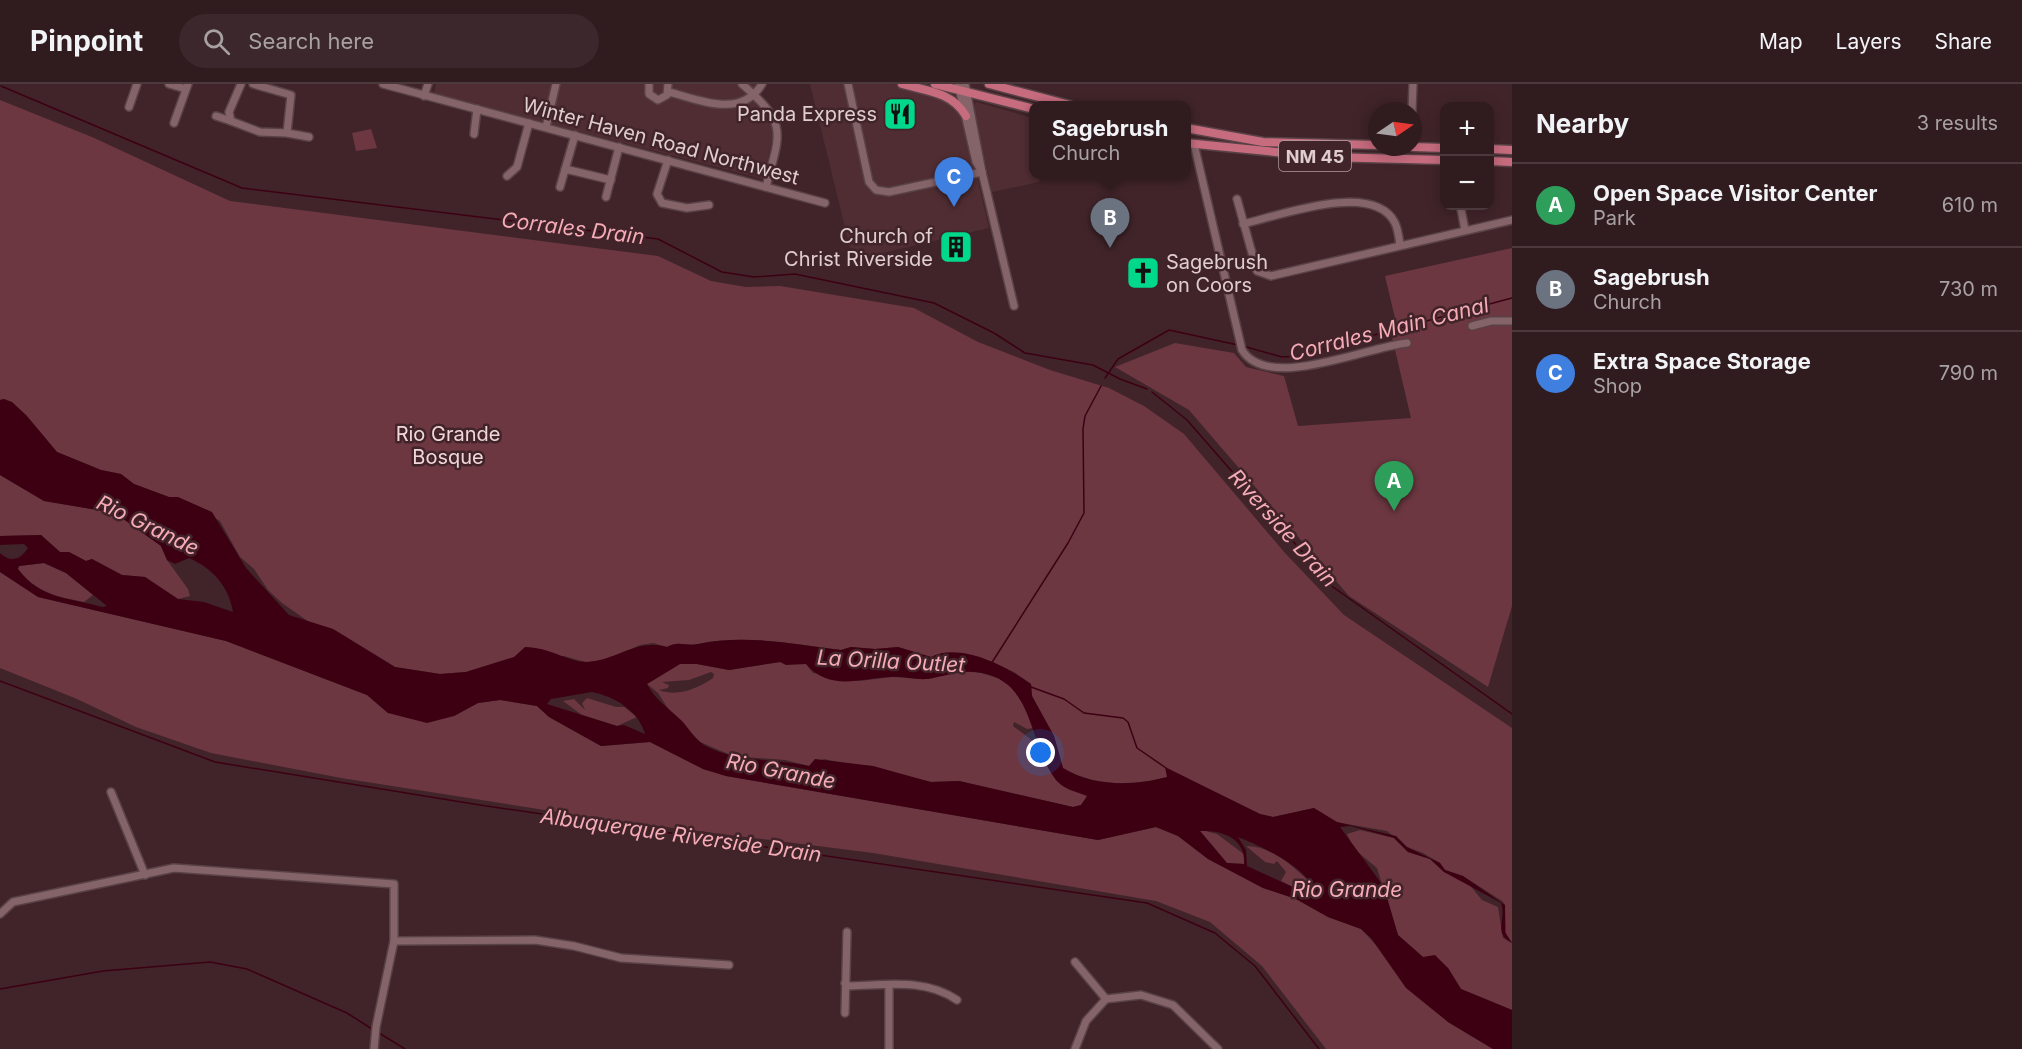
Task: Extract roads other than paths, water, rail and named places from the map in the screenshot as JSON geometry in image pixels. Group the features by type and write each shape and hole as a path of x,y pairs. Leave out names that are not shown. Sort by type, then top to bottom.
{"main road":[{"path":"902,84 949,97 957,102 966,116"},
{"path":"934,84 963,88 1029,108"},
{"path":"989,84 1055,101"},
{"name":"NM 45","path":"1191,129 1263,142 1368,145"},
{"name":"NM 45","path":"1191,143 1326,157 1440,160"},
{"path":"1422,147 1440,148"},
{"path":"1494,150 1512,150"},
{"path":"1494,161 1512,162"}],"street":[{"path":"129,107 137,84"},
{"path":"169,84 187,87 174,123"},
{"path":"231,122 229,112 241,84"},
{"path":"254,84 291,95 287,133"},
{"name":"Winter Haven Road Northwest","path":"383,84 825,203"},
{"path":"424,96 428,84"},
{"path":"546,127 556,84"},
{"path":"742,84 774,118 779,131 766,187"},
{"path":"646,85 649,94 654,99 665,98 668,88 721,106 740,103 754,95 762,84"},
{"path":"848,84 869,182 876,190 889,192 982,172"},
{"path":"1412,102 1413,84"},
{"path":"963,88 966,116 976,162 982,172"},
{"path":"963,88 1014,306"},
{"path":"474,134 477,110"},
{"path":"216,116 260,132 309,137"},
{"path":"507,176 517,167 529,123"},
{"path":"560,187 575,135"},
{"path":"606,197 619,147"},
{"path":"1191,147 1242,350 1251,362 1285,369 1388,344 1407,343"},
{"path":"668,160 657,194 662,204 687,208 709,205"},
{"path":"565,169 611,180"},
{"path":"1237,199 1257,271 1271,276 1512,220"},
{"path":"1243,224 1347,201 1370,203 1384,210 1395,222 1400,245"},
{"path":"1461,210 1465,231"},
{"path":"1472,326 1491,321 1512,321"},
{"path":"111,792 145,875"},
{"path":"0,914 13,902 174,868 394,884 394,941 376,1027 374,1049"},
{"path":"845,1013 846,932"},
{"path":"394,941 535,940 574,946 621,958 729,965"},
{"path":"1074,962 1106,999"},
{"path":"845,983 849,986 926,985 944,990 957,999"},
{"path":"889,985 889,1049"},
{"path":"1076,1049 1086,1021 1106,999 1142,994 1173,1005 1218,1049"}],"water":[{"name":"Rio Grande","path":"0,400 12,402 57,452 101,470 121,474 134,484 169,497 178,497 212,512 246,568 289,615 333,629 395,667 440,674 466,672 514,657 525,647 543,649 574,660 589,662 637,647 656,645 667,647 675,644 694,645 733,640 769,641 841,650 851,647 875,649 898,647 931,657 955,652 969,654 996,664 1031,684 1032,696 1054,736 1063,768 1075,774 1100,782 1141,782 1167,777 1165,767 1260,814 1273,817 1314,808 1337,822 1396,836 1407,847 1440,863 1445,870 1463,876 1505,905 1505,932 1512,943 1506,939 1501,930 1501,903 1444,872 1430,859 1408,852 1394,838 1350,826 1340,827 1384,887 1398,935 1423,957 1435,955 1448,968 1461,989 1512,1010 1512,1049 1493,1049 1448,1022 1406,988 1371,938 1361,929 1328,917 1296,899 1263,888 1208,859 1178,836 1156,827 1098,840 726,776 703,769 650,742 601,746 549,717 537,706 500,700 478,703 454,716 427,723 388,713 367,695 226,641 38,597 0,572 0,553 15,559 28,548 24,544 0,545 0,536 41,535 60,552 69,552 86,561 92,559 122,575 145,577 178,599 204,602 233,612 228,594 218,579 205,567 189,558 175,564 167,560 161,546 115,513 44,501 0,475","holes":["44,563 66,573 107,606 102,607 67,599 46,592 27,579 18,569 19,566","780,662 786,665 806,664 815,673 835,681 896,677 928,679 955,673 982,673 999,679 1012,689 1021,702 1040,750 1056,780 1066,788 1087,796 1081,805 1073,807 959,781 931,782 873,766 815,759 809,766 729,755 701,743 659,700 647,684 680,664 697,664 729,670","592,692 609,697 624,706 637,718 645,734 624,725 617,726 547,704 551,699","1200,831 1216,832 1231,837 1241,848 1244,864 1227,863","1238,837 1283,859 1304,875 1315,893 1308,894 1247,866 1246,850"]}],"waterway":[{"name":"Corrales Drain","path":"1,86 242,188 658,239 722,272 754,277 795,274 934,303 994,333 1025,353 1093,365 1120,379 1147,389"},
{"name":"Corrales Main Canal","path":"1243,346 1282,357 1296,356 1512,298"},
{"name":"Corrales Main Canal","path":"1105,378 1118,359 1169,330 1238,345"},
{"name":"La Orilla Outlet","path":"991,664 1068,543 1084,513 1083,429 1085,416 1101,386"},
{"name":"Riverside Drain","path":"1152,392 1187,420 1333,587 1512,714"},
{"name":"Albuquerque Riverside Drain","path":"0,681 215,762 480,805 1147,903 1215,933 1255,966 1319,1049"},
{"path":"1031,687 1064,699 1084,713 1123,718 1128,722 1137,748 1166,768"},
{"path":"0,989 103,971 210,962 247,969 347,1013 372,1029"},
{"path":"379,1033 405,1049"}],"place":[{"name":"Panda Express","path":"900,114"},
{"name":"Extra Space Storage","path":"954,207"},
{"name":"Church of Christ Riverside","path":"956,247"},
{"name":"Sagebrush","path":"1110,248"},
{"name":"Sagebrush on Coors","path":"1143,273"},
{"name":"Open Space Visitor Center","path":"1394,511"}],"park label":[{"name":"Rio Grande Bosque","path":"448,446"}]}
